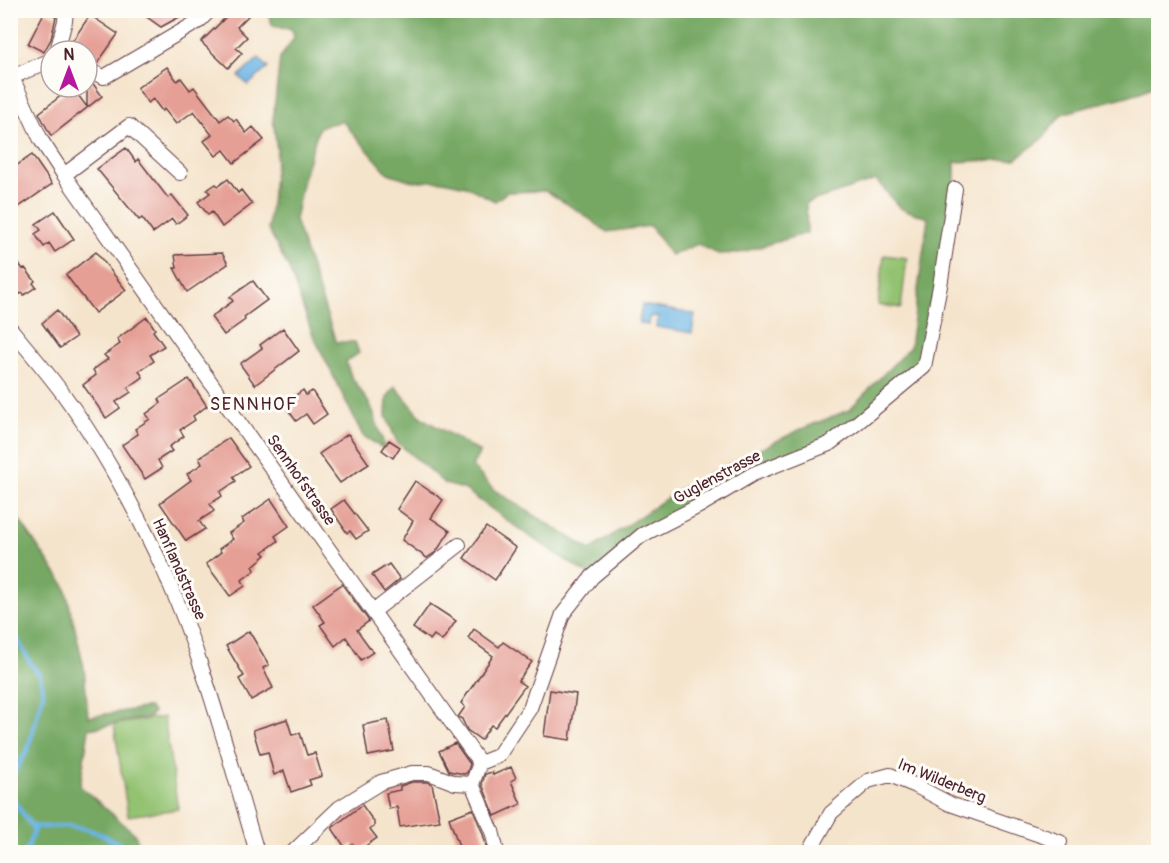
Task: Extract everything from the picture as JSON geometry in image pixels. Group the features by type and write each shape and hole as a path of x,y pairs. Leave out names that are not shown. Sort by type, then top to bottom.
{"street":[{"path":"60,39 66,10"},
{"path":"99,75 104,77 200,21 210,10"},
{"path":"11,76 39,65"},
{"name":"Sennhofstrasse","path":"11,76 41,140 64,175 480,763"},
{"path":"64,175 129,126 180,173"},
{"name":"Guglenstrasse","path":"480,763 498,756 530,708 563,614 592,577 642,535 699,506 753,474 829,444 924,367 940,286 955,189"},
{"name":"Hanflandstrasse","path":"10,328 64,396 100,452 138,518 165,572 197,654 257,852"},
{"path":"374,611 459,545"},
{"path":"480,763 472,784 492,831 497,852"},
{"path":"293,852 339,808 381,782 412,773 429,773 455,783 472,784"},
{"name":"Im Wilderberg","path":"809,852 831,813 868,781 890,775 950,804 1060,842"}],"green space":[{"path":"267,11 1158,11 1158,84 1138,93 1062,114 1043,138 1016,159 955,162 955,189 924,367 857,423 642,535 592,577 526,534 464,489 445,484 397,442 386,416 387,398 395,386 422,418 480,452 472,466 494,490 590,550 682,488 799,430 849,410 910,347 928,218 900,208 876,180 806,203 807,233 739,253 718,254 698,244 671,255 650,226 607,232 546,191 507,192 495,201 466,186 443,181 412,181 388,173 342,121 319,127 303,179 295,220 336,342 355,342 359,353 346,362 351,376 371,406 386,450 363,436 312,333 289,269 268,229 277,150 273,119 280,58 294,38 292,29 273,26"},
{"path":"884,255 907,258 901,308 878,305"},
{"path":"11,508 65,586 84,667 88,717 149,707 153,712 150,717 89,729 80,786 135,834 142,852 11,852"},
{"path":"164,717 178,809 128,816 114,724"}],"water":[{"path":"259,58 268,68 248,85 239,76"},
{"path":"642,305 695,314 692,333 656,327 658,317 650,316 648,325 639,323"}],"building":[{"path":"137,10 192,10 161,27"},
{"path":"219,10 241,10 248,16 237,27 247,37 236,48 242,53 228,68 201,42 226,17"},
{"path":"45,11 56,17 51,39 39,39 39,50 28,44"},
{"path":"90,15 118,34 99,61 99,39 74,39"},
{"path":"167,67 177,81 181,78 190,90 194,87 220,121 228,115 234,121 236,119 246,133 253,127 264,140 234,163 224,150 216,156 204,141 212,135 194,111 176,124 153,99 148,103 137,88"},
{"path":"57,99 81,99 87,107 87,99 98,99 51,136 39,113"},
{"path":"126,148 136,162 138,159 168,198 172,195 188,215 176,224 172,219 153,233 142,218 139,220 97,169"},
{"path":"32,155 52,184 10,213 10,170"},
{"path":"228,179 238,193 241,190 252,204 222,227 212,212 208,215 198,202 210,193 207,190"},
{"path":"55,211 74,239 55,252 49,243 44,247 35,234 41,230 36,224"},
{"path":"96,252 126,290 95,313 66,275"},
{"path":"10,253 35,281 33,283 36,287 24,295 18,291 15,293 10,287"},
{"path":"222,253 228,264 187,292 174,268 177,268 175,255"},
{"path":"253,281 267,300 224,335 211,317 233,301 230,297"},
{"path":"57,310 76,337 60,348 42,323"},
{"path":"147,317 155,329 153,331 164,346 150,355 154,361 139,371 143,377 128,388 131,392 116,402 120,408 106,418 83,385 96,375 93,370 108,359 104,355 120,344 117,339"},
{"path":"283,328 299,351 255,385 240,364 262,348 260,345"},
{"path":"189,379 207,406 193,416 195,420 180,430 184,436 169,447 172,451 158,460 162,468 145,479 122,445 138,434 135,429 150,419 146,414 161,403 159,399"},
{"path":"303,390 306,395 312,391 327,414 313,424 306,414 296,421 284,404"},
{"path":"348,434 369,464 340,483 319,454"},
{"path":"229,438 249,466 233,477 236,481 220,492 222,496 210,504 214,511 199,521 205,529 186,541 160,503 191,480 187,474 202,464 199,458"},
{"path":"389,440 400,447 393,458 382,450"},
{"path":"415,481 443,500 431,518 450,531 436,552 427,558 402,540 413,521 397,509"},
{"path":"271,499 289,526 275,536 278,541 263,552 266,555 253,566 255,570 242,580 245,586 230,596 206,564 221,552 219,549 233,539 229,533 244,523 242,519"},
{"path":"344,500 368,531 356,539 350,531 347,533 331,509"},
{"path":"486,527 516,548 495,580 464,558"},
{"path":"389,564 400,579 384,592 372,575"},
{"path":"342,584 369,621 357,630 373,652 361,660 346,637 335,646 320,625 325,622 313,605"},
{"path":"430,604 456,621 442,641 434,635 430,640 413,628"},
{"path":"474,629 499,647 503,642 532,662 518,681 525,686 495,727 491,725 481,740 467,730 462,719 458,717 465,707 461,703 493,656 468,638"},
{"path":"249,631 269,665 263,668 273,688 251,700 239,679 244,676 226,646"},
{"path":"550,690 576,694 570,740 544,736"},
{"path":"287,719 292,735 300,733 307,755 315,753 322,776 309,780 311,785 291,792 284,771 274,775 268,752 260,754 253,730"},
{"path":"388,720 394,751 368,756 363,725"},
{"path":"455,743 470,764 467,773 449,771 439,751"},
{"path":"511,767 516,778 511,781 521,804 495,816 482,784 485,774 492,772 493,775"},
{"path":"412,782 432,784 440,821 400,827 397,807 389,809 386,793 400,790 400,786"},
{"path":"362,805 374,822 374,827 370,829 377,838 358,851 353,844 346,849 332,828"},
{"path":"473,809 487,850 461,852 449,818"}],"waterway":[{"path":"10,630 13,631 31,664 40,675 43,694 28,749 10,780"},
{"path":"10,789 14,801 34,830 26,852"},
{"path":"31,826 64,826 91,830 131,851"}],"district":[{"name":"SENNHOF","path":"254,404"}]}
